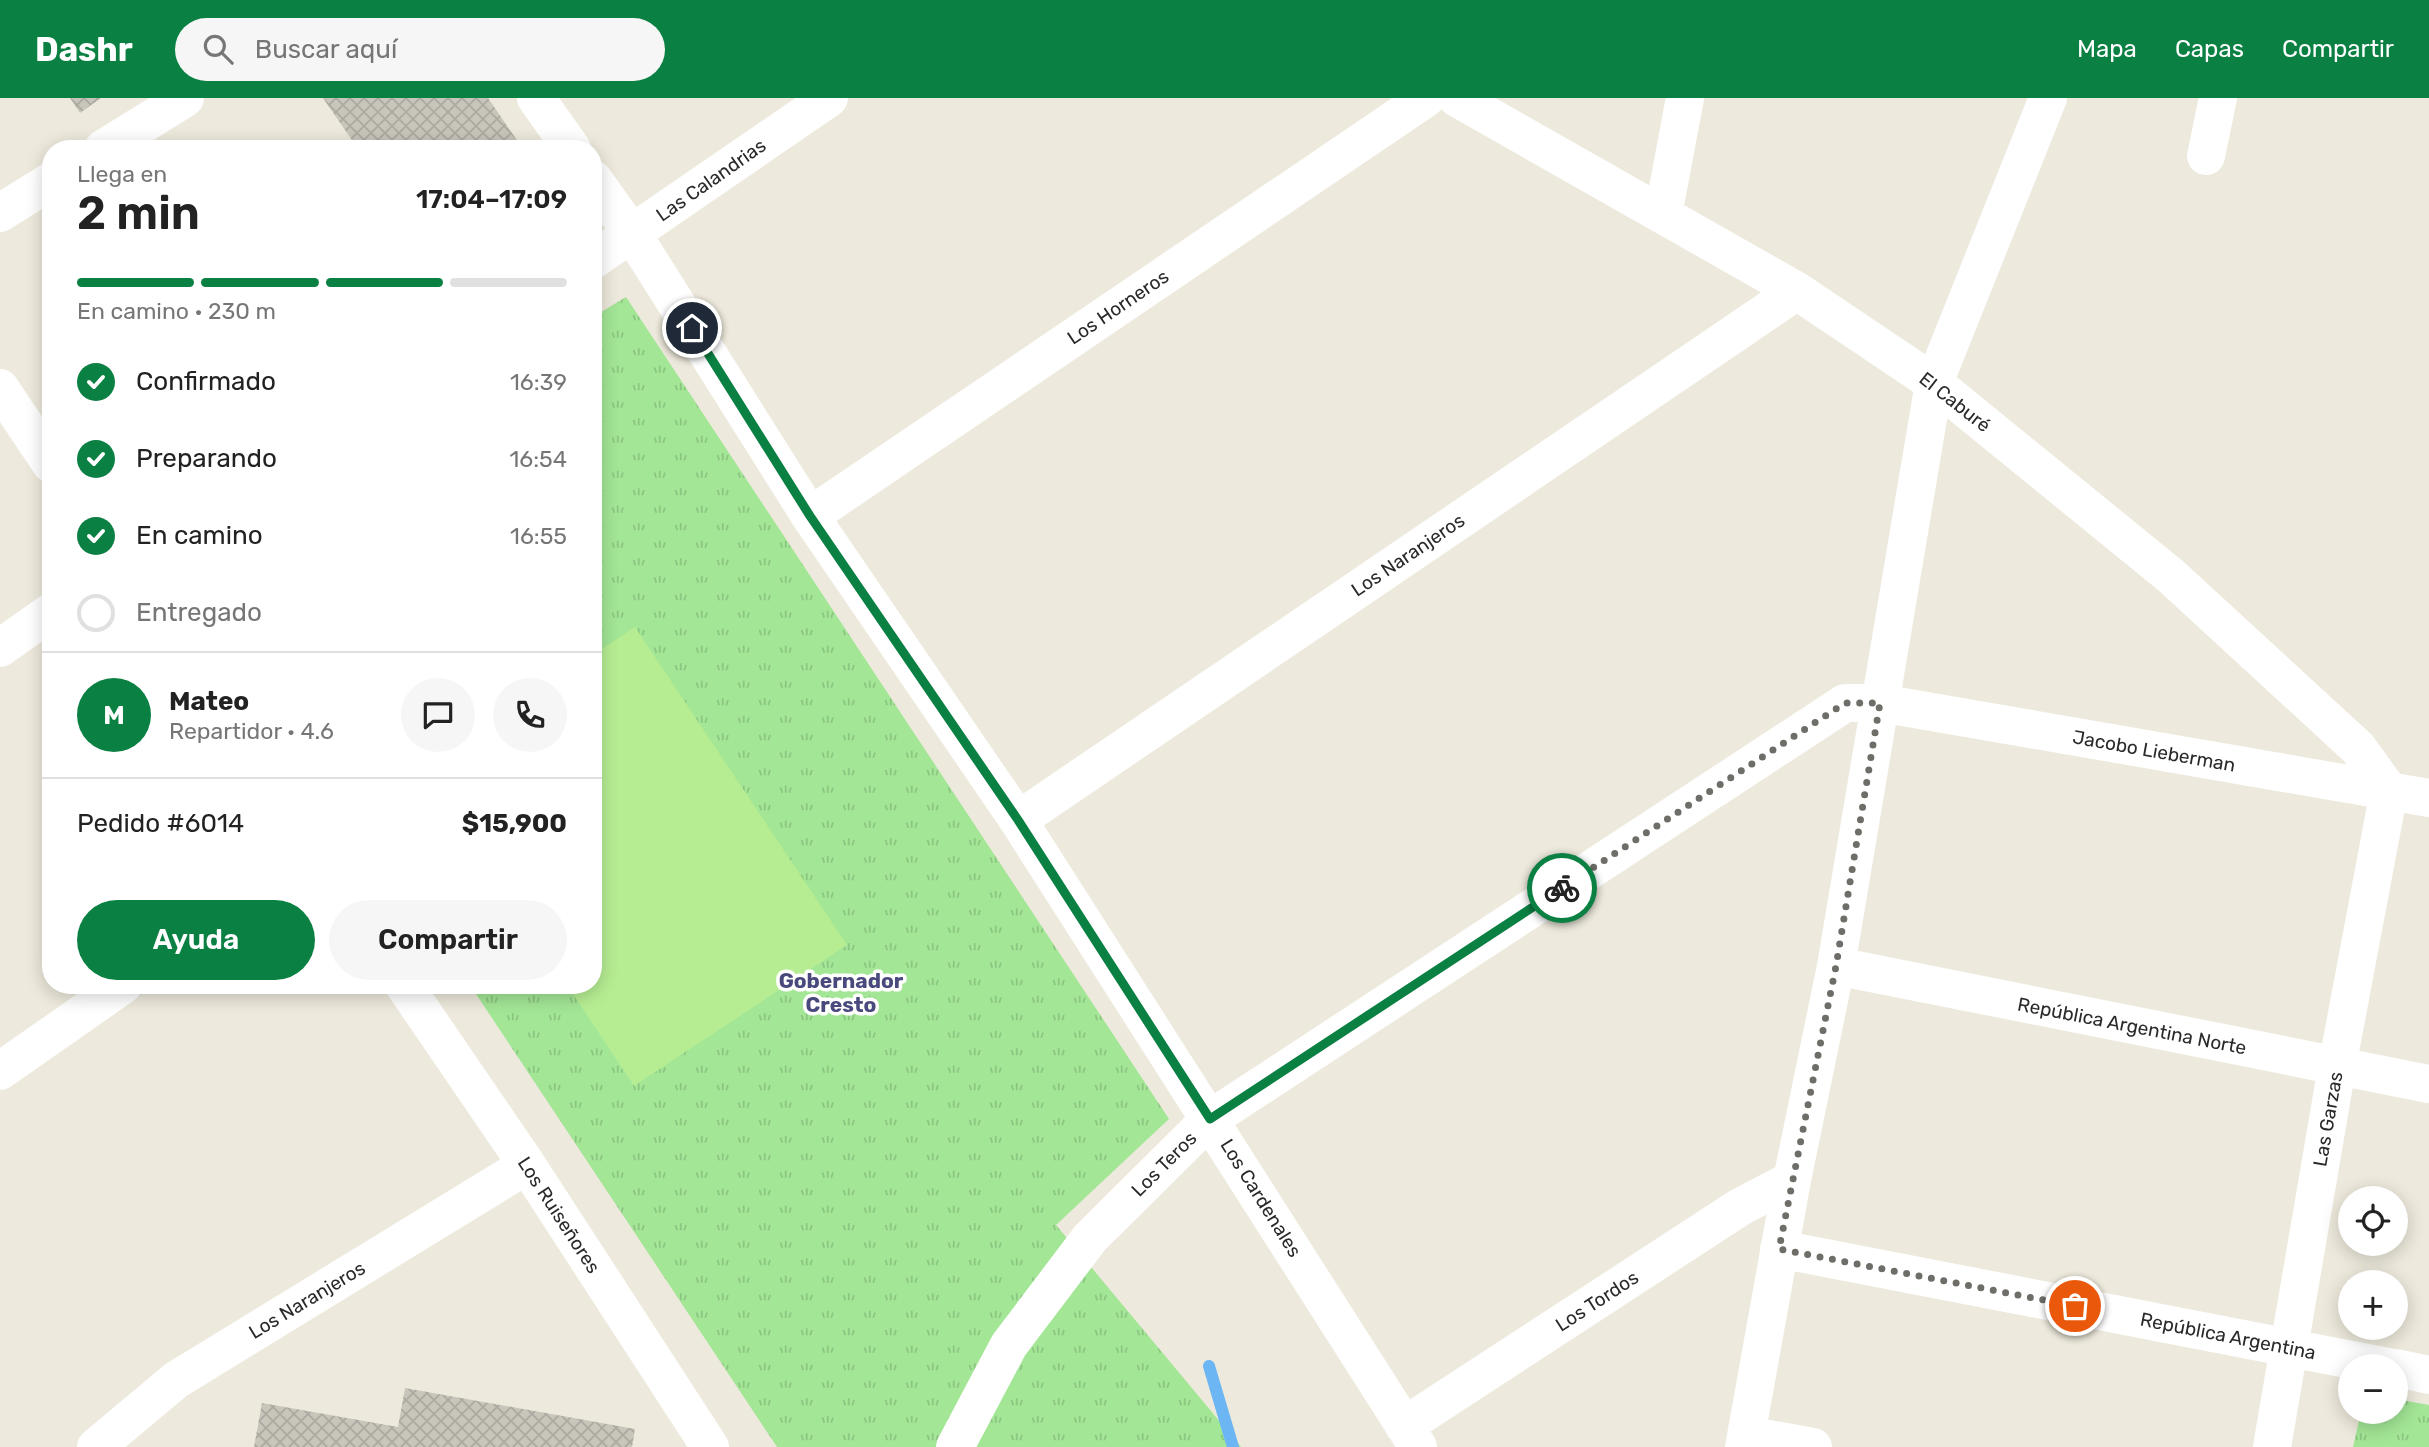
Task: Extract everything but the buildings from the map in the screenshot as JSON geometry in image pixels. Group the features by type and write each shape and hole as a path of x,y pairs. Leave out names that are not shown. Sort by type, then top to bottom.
{"street":[{"path":"117,140 185,98"},
{"path":"537,98 566,140"},
{"name":"Las Calandrias","path":"602,254 828,98"},
{"name":"Los Horneros","path":"810,516 1426,98"},
{"name":"El Caburé","path":"1457,98 1797,291 1934,383 2171,576 2358,748 2389,791"},
{"path":"1663,215 1685,98"},
{"path":"1813,1447 1746,1441 1779,1249 1836,966 1934,383 2048,98"},
{"path":"2206,156 2218,98"},
{"path":"0,213 42,187"},
{"name":"Los Cardenales","path":"602,192 633,235 810,516 1018,820 1411,1437"},
{"name":"Los Naranjeros","path":"1018,820 1797,291"},
{"path":"0,388 42,451"},
{"path":"0,648 42,618"},
{"name":"Los Teros","path":"955,1447 1009,1345 1090,1238 1210,1119 1845,703 1880,703"},
{"name":"Jacobo Lieberman","path":"1880,703 2429,798"},
{"name":"Las Garzas","path":"2272,1447 2337,1067 2389,791"},
{"name":"República Argentina Norte","path":"1836,966 2429,1084"},
{"path":"0,1071 109,994"},
{"name":"Los Ruiseñores","path":"410,994 527,1165 710,1447"},
{"name":"Los Naranjeros","path":"96,1447 176,1380 527,1165"},
{"name":"Los Tordos","path":"1411,1437 1741,1207 1792,1180"},
{"name":"República Argentina","path":"1779,1249 2338,1357"},
{"path":"2408,1371 2429,1375"}],"green space":[{"path":"626,297 1169,1119 1056,1225 1241,1447 777,1447 476,994 602,994 602,312"},
{"path":"635,627 847,945 634,1086 573,994 602,994 602,649"},
{"path":"2408,1401 2429,1405 2429,1447 2353,1447 2358,1424 2408,1424"}],"waterway":[{"path":"1209,1366 1233,1447"}],"way so far":[{"path":"1562,888 1845,703 1880,703 1836,966 1779,1249 2075,1306"}],"district":[{"name":"Gobernador Cresto","path":"841,992"}],"route":[{"path":"692,328 810,516 1018,820 1210,1119 1562,888"}]}
